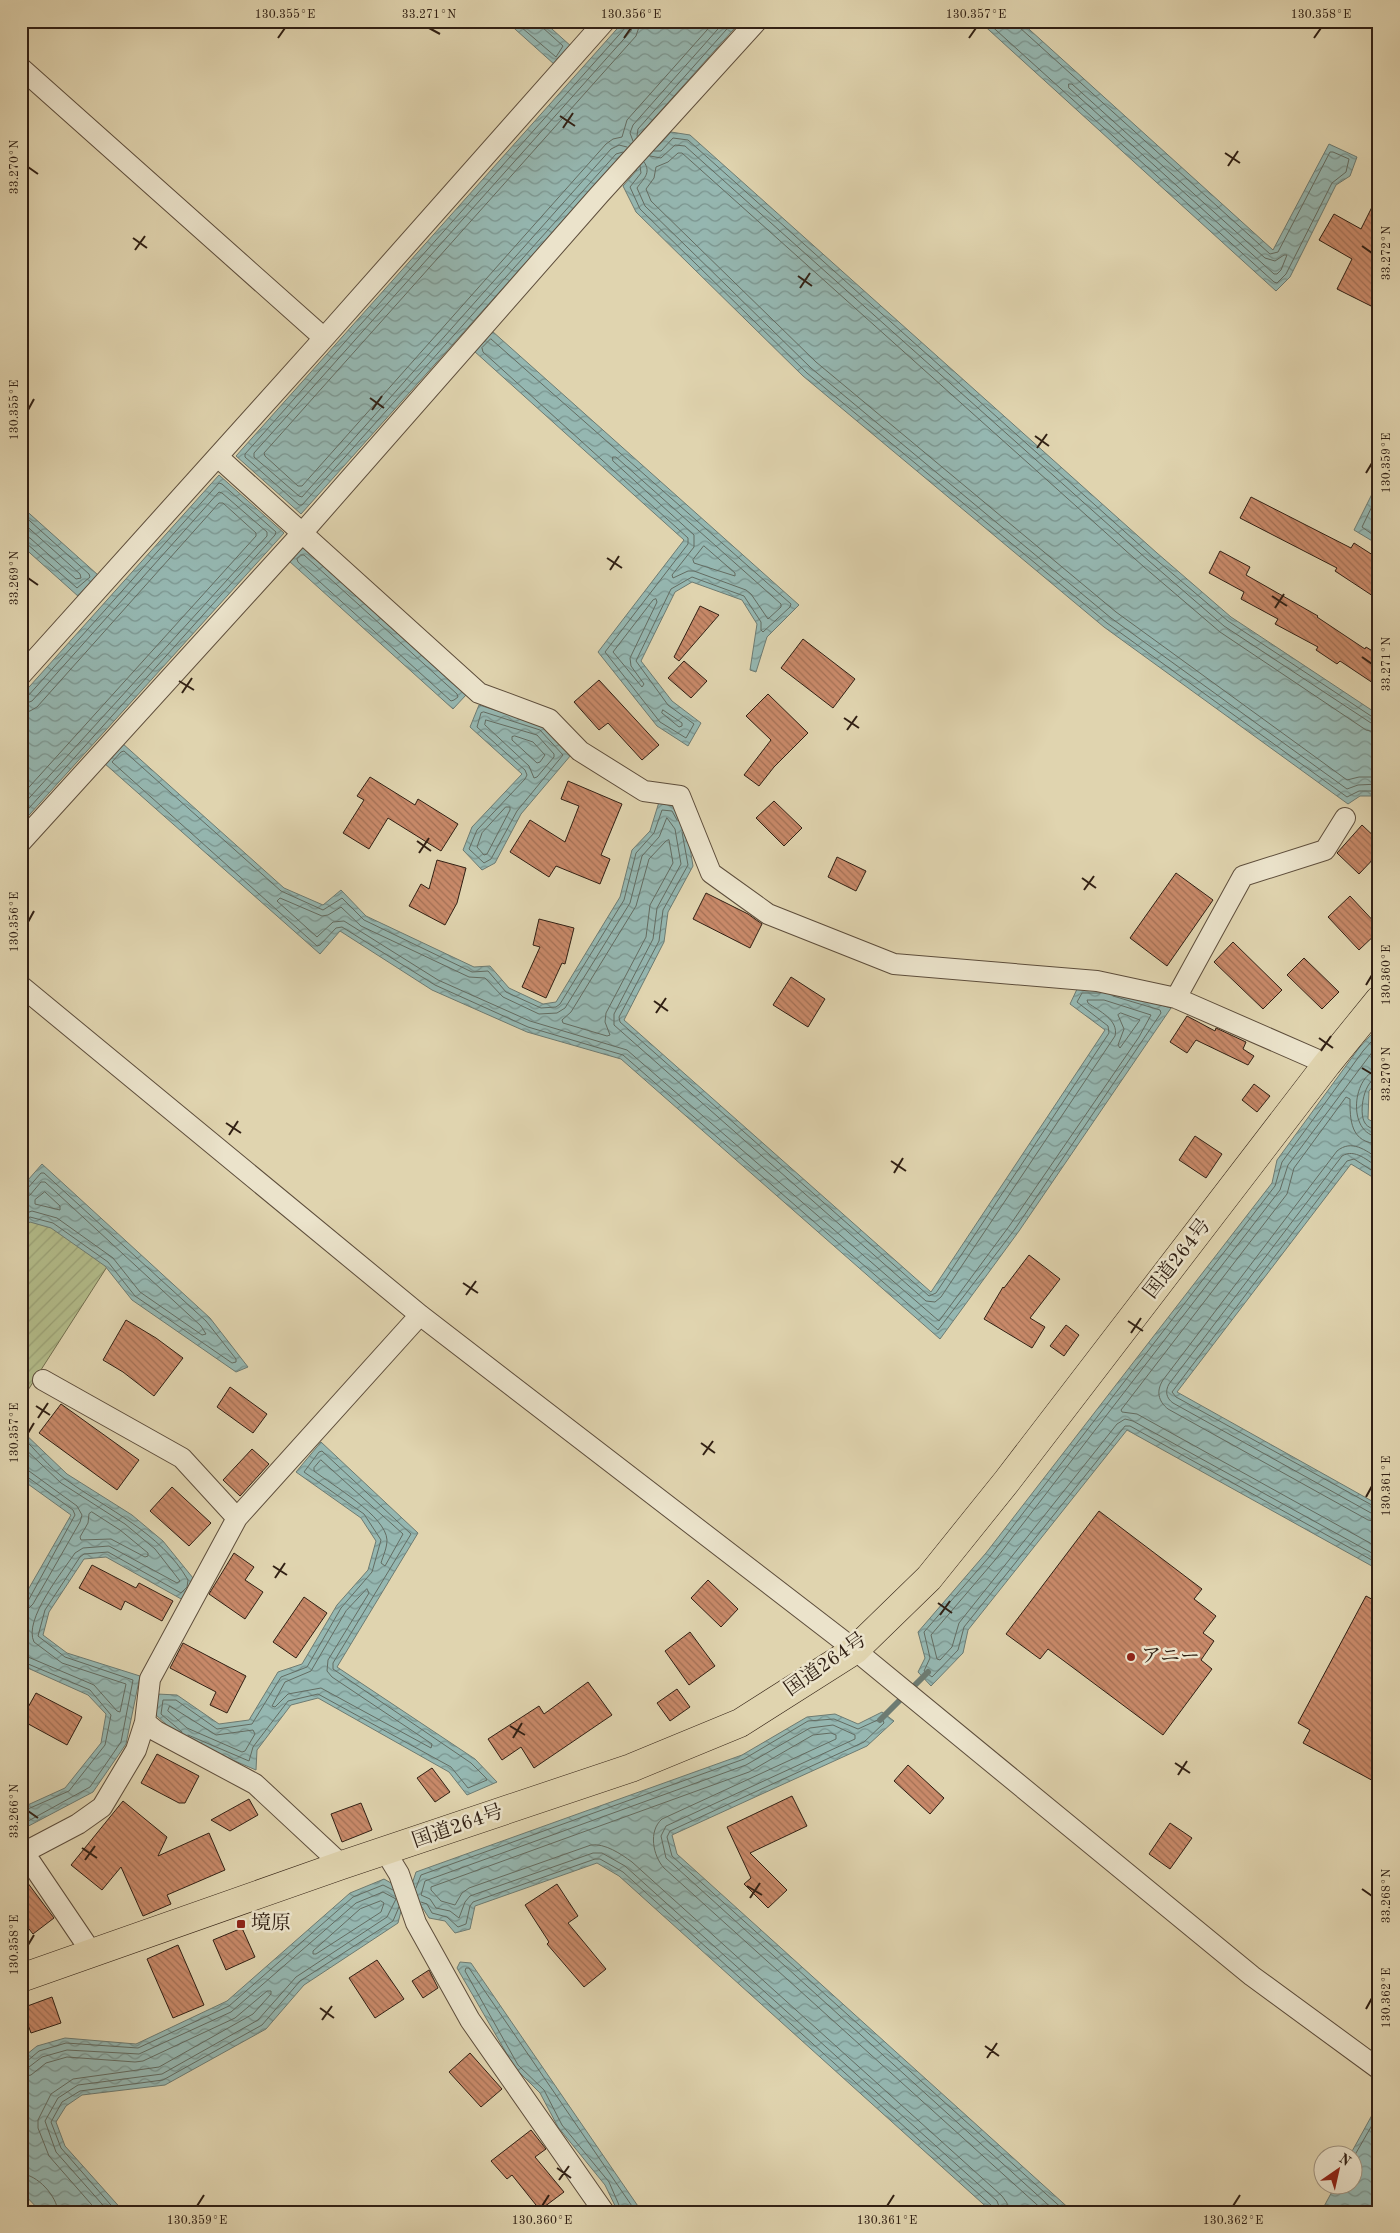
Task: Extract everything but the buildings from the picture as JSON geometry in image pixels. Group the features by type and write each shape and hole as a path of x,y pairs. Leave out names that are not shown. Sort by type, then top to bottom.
{"highway":[{"name":"国道264号","path":"21,1978 342,1866 392,1862 740,1724 855,1650 928,1578 1007,1481 1327,1064 1379,1000"}],"street":[{"path":"21,675 218,457 605,21"},
{"path":"21,842 303,532 625,167 757,21"},
{"path":"21,68 324,338"},
{"path":"218,457 479,693 549,719 580,751 644,791 680,796 711,874 768,914 894,964 1097,981 1176,998 1327,1064"},
{"path":"1176,998 1243,876 1325,850 1345,818"},
{"path":"21,986 420,1315 855,1650 1252,1976 1377,2064"},
{"path":"92,1953 22,1852 78,1824 102,1807 136,1750 145,1722 150,1679 237,1518 420,1315"},
{"path":"43,1380 182,1458 237,1518"},
{"path":"145,1722 156,1731 255,1784 342,1866"},
{"path":"392,1862 416,1923 470,2020 604,2212"}],"green space":[{"path":"21,1192 121,1245 21,1401"}],"water":[{"path":"506,21 543,21 572,47 555,65"},
{"path":"624,21 741,21 641,133 657,147 671,132 690,135 1231,617 1379,715 1379,796 1360,796 1348,804 1104,627 803,376 636,212 623,186 637,170 621,156 301,514 236,456"},
{"path":"979,21 1020,21 1273,250 1329,144 1357,157 1350,176 1336,185 1290,277 1276,291"},
{"path":"492,331 799,605 767,637 756,672 750,670 757,624 742,600 692,582 675,592 641,661 672,701 701,723 688,746 657,726 598,652 684,540 474,351"},
{"path":"219,475 284,533 21,824 21,696"},
{"path":"1379,480 1379,545 1354,530"},
{"path":"21,506 98,575 79,597 21,545"},
{"path":"302,547 466,695 453,709 289,561"},
{"path":"479,705 543,725 571,755 521,814 495,863 482,870 463,850 472,827 522,774 470,727"},
{"path":"122,743 284,888 323,905 341,890 366,916 474,967 490,966 509,988 543,1004 556,1002 620,897 632,850 650,831 659,802 675,807 686,824 693,866 668,912 664,942 624,1020 931,1292 1105,1030 1070,1004 1078,987 1105,988 1171,1008 1019,1231 940,1339 621,1059 527,1032 432,990 340,931 320,954 104,763"},
{"path":"1379,1026 1379,1079 1369,1091 1368,1119 1379,1126 1379,1181 1351,1164 1177,1392 1379,1505 1379,1570 1127,1430 968,1630 963,1653 931,1686 918,1672 925,1658 918,1632 986,1553 1272,1183 1277,1160 1359,1048"},
{"path":"42,1164 210,1318 248,1367 236,1372 132,1300 105,1266 51,1228 30,1222 21,1228 21,1188"},
{"path":"21,1430 67,1474 132,1515 163,1541 193,1578 192,1588 183,1600 106,1557 84,1559 49,1612 43,1635 67,1653 140,1676 126,1744 93,1792 21,1830 21,1808 65,1788 101,1743 106,1714 88,1695 21,1665 21,1602 71,1515 21,1479"},
{"path":"321,1442 418,1533 337,1667 475,1759 497,1782 467,1795 449,1772 318,1698 291,1705 257,1750 256,1770 181,1738 156,1715 157,1694 177,1695 219,1724 249,1720 278,1672 302,1664 337,1605 368,1570 376,1541 361,1518 296,1472"},
{"path":"882,1712 894,1721 867,1746 672,1835 677,1854 1073,2212 992,2212 619,1876 597,1863 475,1906 470,1929 455,1933 445,1921 429,1918 422,1907 401,1911 398,1923 304,1985 266,2029 165,2085 82,2095 66,2106 56,2122 65,2146 124,2212 41,2212 21,2191 21,2059 37,2046 65,2038 136,2044 227,2001 350,1893 384,1879 398,1887 412,1884 416,1872 742,1755 807,1717 835,1714 858,1724"},
{"path":"460,1962 471,1963 642,2212 618,2212 605,2185 558,2127 540,2093 515,2068 457,1968"},
{"path":"1377,2106 1379,2107 1379,2202 1374,2212 1321,2212 1330,2196 1362,2196 1362,2146 1355,2146"}],"waterway":[{"path":"880,1720 928,1672"}],"place":[{"name":"アニー","path":"1131,1657"},
{"name":"境原","path":"241,1924"}]}
